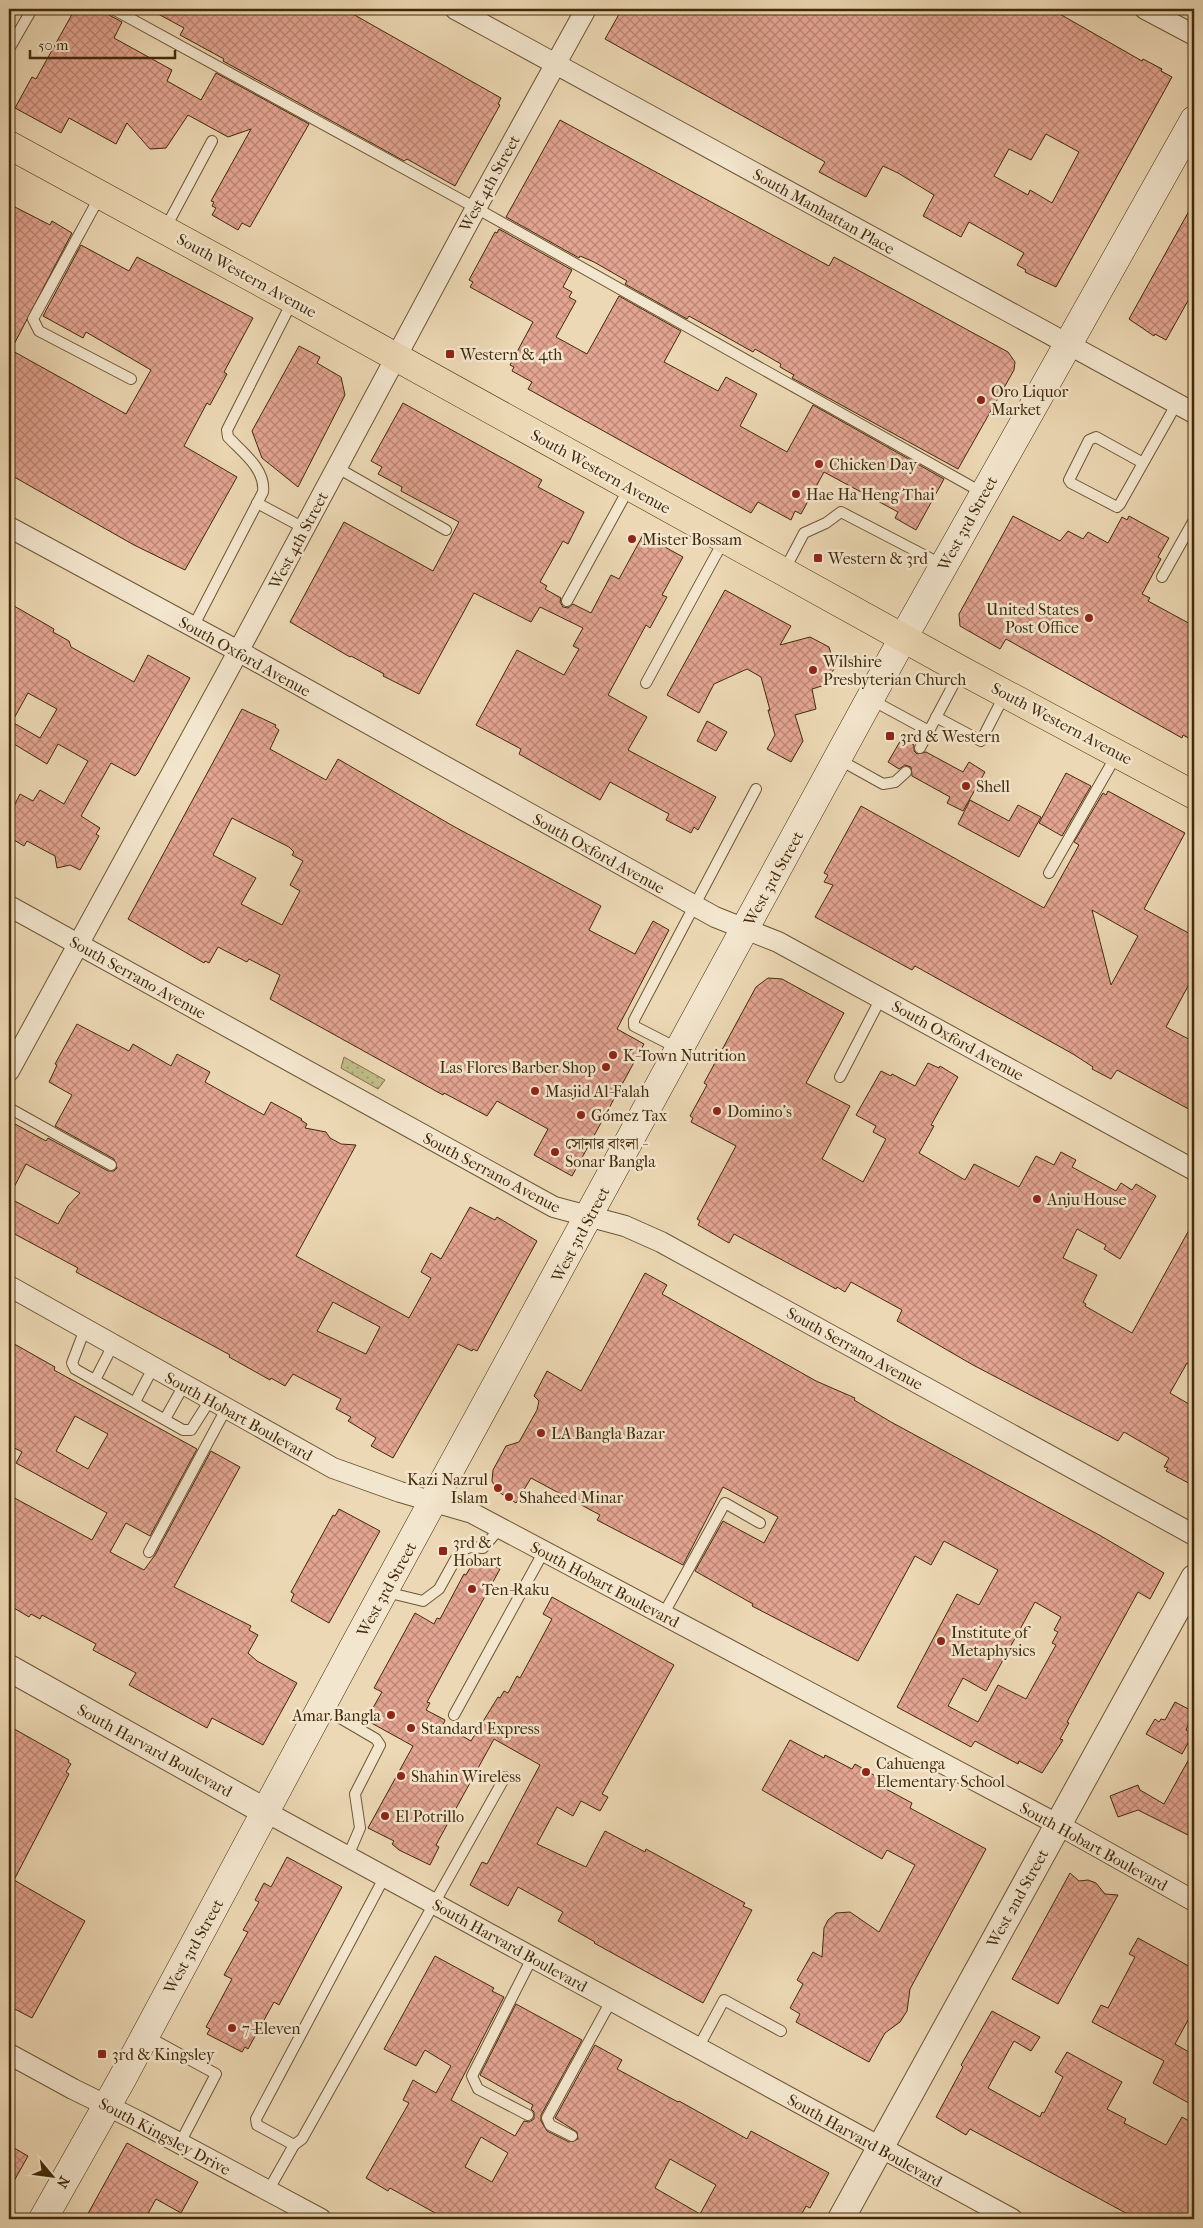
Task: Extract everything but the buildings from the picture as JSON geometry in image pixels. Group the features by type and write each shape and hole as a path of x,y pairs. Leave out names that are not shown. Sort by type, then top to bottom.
{"main road":[{"name":"West 3rd Street","path":"43,2219 107,2105 903,638 1067,343 1194,120"},
{"name":"South Western Avenue","path":"9,146 396,356 961,670 1194,795"}],"street":[{"name":"South Manhattan Place","path":"455,9 1194,413"},
{"name":"West 4th Street","path":"9,1071 554,64 586,9"},
{"path":"1146,9 1194,35"},
{"name":"South Oxford Avenue","path":"9,527 238,651 715,918 778,942 1194,1170"},
{"name":"South Serrano Avenue","path":"9,906 554,1207 589,1218 625,1226 661,1242 1194,1535"},
{"name":"South Hobart Boulevard","path":"9,1286 333,1468 434,1502 468,1511 1057,1824 1194,1901"},
{"name":"West 2nd Street","path":"841,2219 1194,1578"},
{"name":"South Harvard Boulevard","path":"9,1668 348,1856 381,1883 435,1904 1012,2219"},
{"name":"South Kingsley Drive","path":"9,2054 321,2219"}],"lane":[{"path":"9,49 32,9"},
{"path":"113,9 476,208 984,493"},
{"path":"165,230 212,141"},
{"path":"101,196 33,319 39,331 131,379"},
{"path":"193,627 257,503 263,487 256,467 228,437 227,430 293,300"},
{"path":"1143,463 1093,438 1089,440 1068,480 1117,507 1143,463 1177,403"},
{"path":"336,467 446,530"},
{"path":"567,601 630,487"},
{"path":"257,503 304,528"},
{"path":"783,572 804,533 826,523 841,512 944,565"},
{"path":"1162,576 1194,520"},
{"path":"646,683 725,539"},
{"path":"920,748 961,670"},
{"path":"936,717 981,741 1006,694"},
{"path":"870,699 929,731"},
{"path":"1049,873 1118,753"},
{"path":"838,759 883,784 895,782 906,772"},
{"path":"680,1050 634,1026 634,1020 756,790"},
{"path":"840,1077 882,998"},
{"path":"9,1108 111,1164"},
{"path":"84,1329 72,1362 75,1369 184,1430 191,1430 218,1405"},
{"path":"95,1380 113,1345"},
{"path":"135,1402 154,1368"},
{"path":"165,1419 184,1385"},
{"path":"149,1552 218,1405"},
{"path":"663,1615 725,1503 760,1523"},
{"path":"385,1592 423,1601 439,1589 460,1551 470,1547 483,1548 500,1528"},
{"path":"454,1715 544,1551"},
{"path":"322,1708 376,1739 380,1745 355,1794 360,1828 348,1856"},
{"path":"268,2191 294,2145 302,2139 505,1777"},
{"path":"294,2145 257,2125 256,2118 381,1883"},
{"path":"528,2115 478,2089 472,2076 532,1958"},
{"path":"698,2048 724,2000 781,2031"},
{"path":"572,2136 550,2126 547,2118 611,2001"},
{"path":"145,2035 216,2074 180,2144"}],"shaded area":[{"path":"344,1057 385,1080 378,1089 341,1068"}],"place":[{"name":"Western & 4th","path":"450,354"},
{"name":"Oro Liquor Market","path":"981,400"},
{"name":"Chicken Day","path":"819,464"},
{"name":"Hae Ha Heng Thai","path":"796,494"},
{"name":"Mister Bossam","path":"632,539"},
{"name":"Western & 3rd","path":"818,558"},
{"name":"United States Post Office","path":"1089,618"},
{"name":"Wilshire Presbyterian Church","path":"813,670"},
{"name":"3rd & Western","path":"890,736"},
{"name":"Shell","path":"966,786"},
{"name":"K-Town Nutrition","path":"613,1055"},
{"name":"Las Flores Barber Shop","path":"606,1067"},
{"name":"Masjid Al-Falah","path":"535,1091"},
{"name":"Domino's","path":"717,1111"},
{"name":"Gómez Tax","path":"581,1115"},
{"name":"সোনার বাংলা - Sonar Bangla","path":"555,1152"},
{"name":"Anju House","path":"1037,1199"},
{"name":"LA Bangla Bazar","path":"541,1433"},
{"name":"Kazi Nazrul Islam","path":"498,1488"},
{"name":"Shaheed Minar","path":"509,1497"},
{"name":"3rd & Hobart","path":"443,1551"},
{"name":"Ten-Raku","path":"472,1589"},
{"name":"Institute of Metaphysics","path":"941,1641"},
{"name":"Amar Bangla","path":"391,1715"},
{"name":"Standard Express","path":"411,1728"},
{"name":"Cahuenga Elementary School","path":"866,1772"},
{"name":"Shahin Wireless","path":"401,1776"},
{"name":"El Potrillo","path":"385,1816"},
{"name":"7-Eleven","path":"232,2028"},
{"name":"3rd & Kingsley","path":"102,2054"}]}
